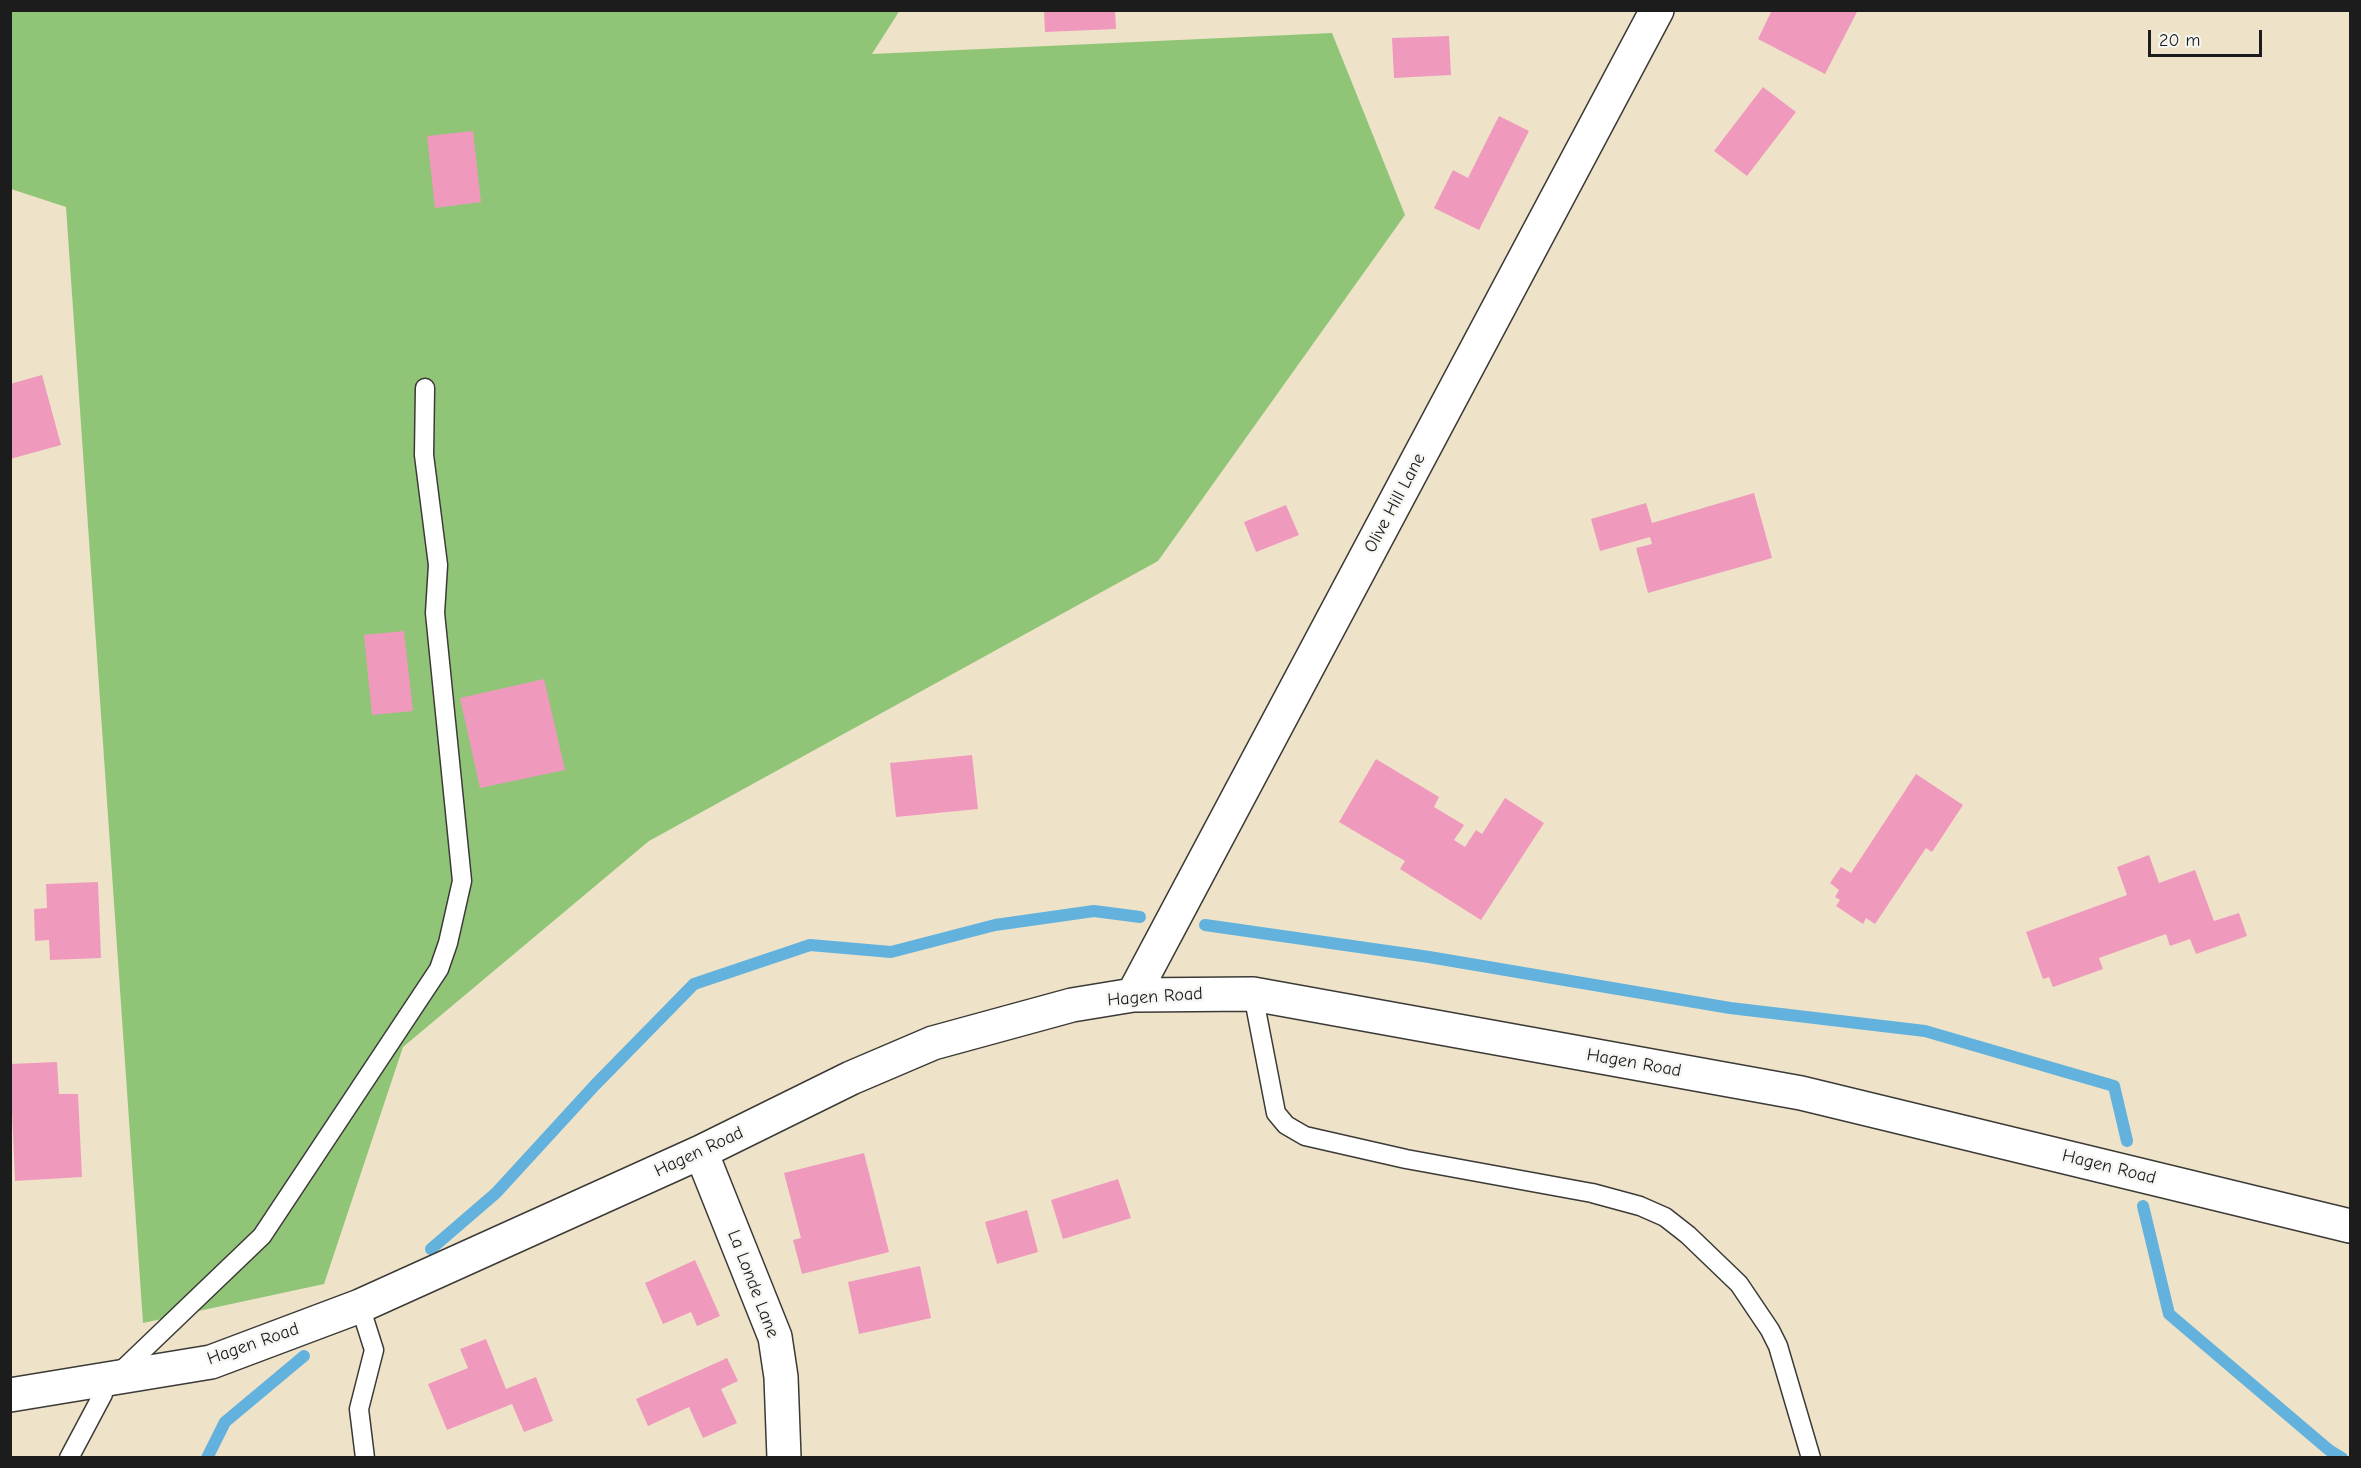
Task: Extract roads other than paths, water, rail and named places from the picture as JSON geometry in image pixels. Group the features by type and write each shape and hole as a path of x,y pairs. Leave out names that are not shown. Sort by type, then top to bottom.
{"street":[{"name":"Olive Hill Lane","path":"1133,995 1657,10"},
{"name":"Hagen Road","path":"10,1395 211,1362 360,1306 701,1152 851,1078 933,1043 1072,1005 1133,995 1253,994 1801,1093 2350,1226"},
{"name":"La Londe Lane","path":"701,1152 775,1337 781,1377 784,1458"}],"lane":[{"path":"69,1458 103,1394 107,1378 262,1236 439,969 448,943 459,905 462,880 435,614 438,565 424,455 425,388"},
{"path":"1253,994 1276,1113 1286,1125 1305,1136 1407,1159 1592,1193 1665,1217 1688,1235 1738,1284 1770,1330 1778,1346 1811,1458"},
{"path":"360,1306 374,1350 359,1409 365,1458"}],"waterway":[{"path":"431,1249 496,1193 595,1085 694,984 810,945 891,952 995,925 1094,911 1140,917"},
{"path":"1205,925 1429,957 1730,1008 1925,1031 2114,1086 2127,1141"},
{"path":"2143,1206 2169,1314 2329,1450 2342,1458"},
{"path":"207,1458 225,1422 304,1356"}]}
